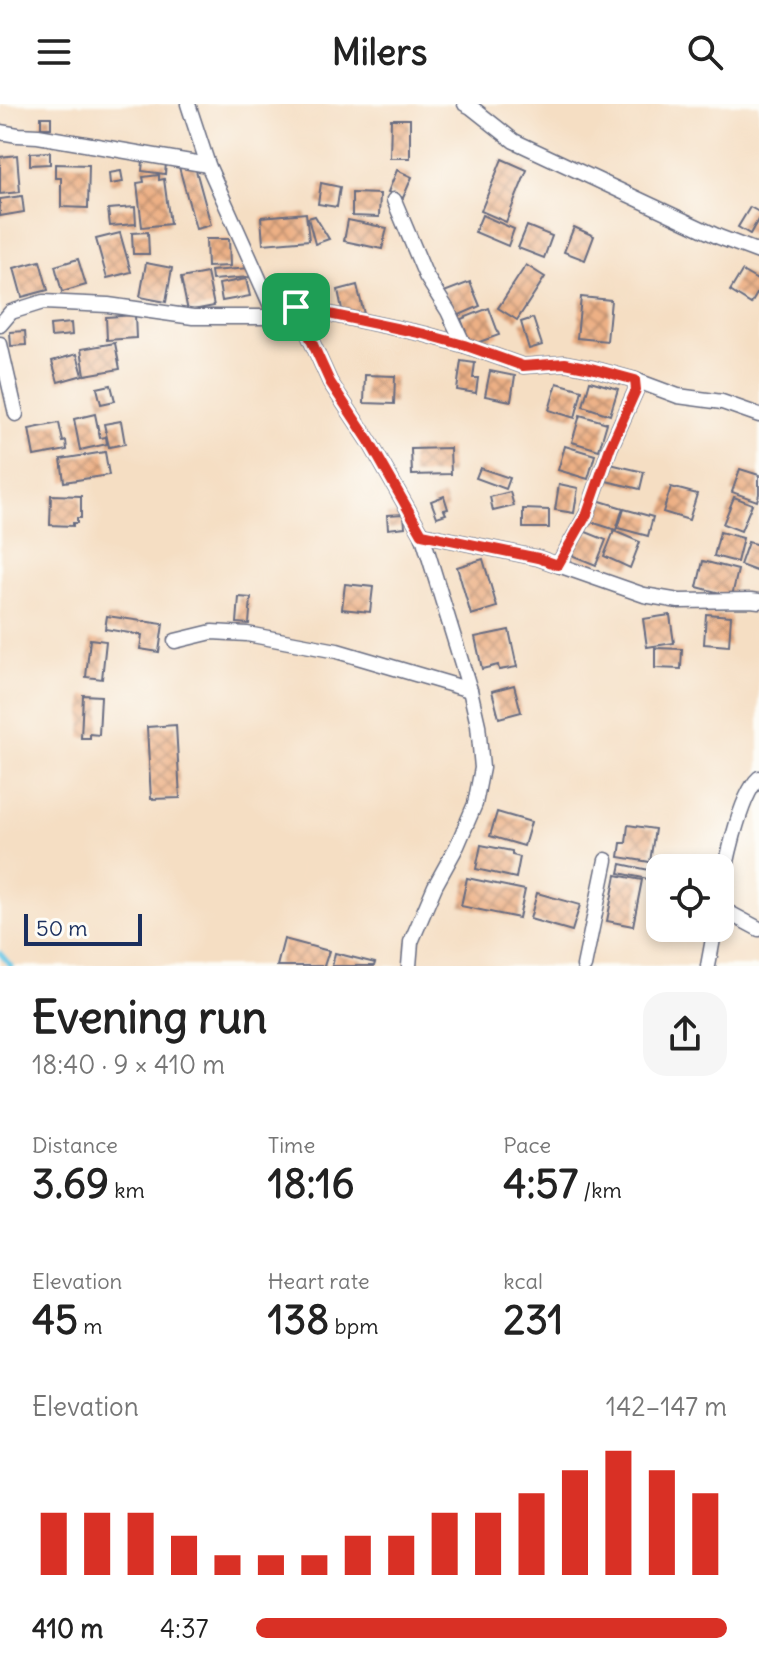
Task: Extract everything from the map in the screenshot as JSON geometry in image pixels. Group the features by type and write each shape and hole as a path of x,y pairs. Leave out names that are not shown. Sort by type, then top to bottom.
{"street":[{"path":"188,104 208,165 276,317"},
{"path":"465,104 514,141 719,237 759,252"},
{"path":"0,132 208,165"},
{"path":"394,200 426,276 464,345"},
{"path":"0,325 11,312 43,302 108,305 193,317 276,317 296,307 424,334 523,366 565,363 591,368 678,396 722,402 759,415"},
{"path":"296,307 330,382 369,441 422,534 478,725 482,768 475,804 411,942 409,966"},
{"path":"0,344 16,414"},
{"path":"558,565 587,514 610,448 636,390 635,380"},
{"path":"422,534 538,558 644,595 679,601 759,601"},
{"path":"175,641 212,632 247,634 337,651 470,690"},
{"path":"730,854 746,796 759,778"},
{"path":"584,966 606,860"},
{"path":"734,916 759,929"},
{"path":"708,966 712,942"}],"building":[{"path":"41,117 51,117 51,128 41,128"},
{"path":"391,119 410,119 410,158 390,158"},
{"path":"50,152 50,164 30,165 30,153"},
{"path":"17,155 20,192 0,194 0,157"},
{"path":"502,159 527,170 506,222 481,211"},
{"path":"143,161 166,163 165,174 142,171"},
{"path":"194,163 211,225 196,229 179,167"},
{"path":"55,164 89,165 88,208 61,207 61,178 55,178"},
{"path":"397,170 412,177 403,198 388,192"},
{"path":"121,171 123,182 110,184 109,173"},
{"path":"159,175 159,180 164,179 170,224 142,227 137,183 144,182 143,177"},
{"path":"321,183 340,187 337,207 318,204"},
{"path":"352,193 380,194 379,217 352,216"},
{"path":"22,196 24,212 0,216 0,199"},
{"path":"135,207 136,224 110,226 108,209"},
{"path":"750,207 759,212 759,218 750,234 738,227"},
{"path":"306,213 309,240 263,244 261,217"},
{"path":"482,215 514,229 508,246 475,232"},
{"path":"315,216 329,239 315,244 308,218"},
{"path":"348,220 387,228 382,249 344,241"},
{"path":"527,226 552,236 544,258 518,248"},
{"path":"574,227 594,236 585,260 564,252"},
{"path":"148,232 149,254 133,254 132,233"},
{"path":"120,233 131,272 107,278 96,239"},
{"path":"206,239 229,239 230,266 207,267"},
{"path":"78,259 86,285 62,292 55,266"},
{"path":"40,261 48,290 22,297 14,268"},
{"path":"146,263 172,268 166,302 140,297"},
{"path":"526,265 545,277 517,320 498,308"},
{"path":"250,268 251,277 212,280 211,271"},
{"path":"742,271 759,281 759,290 751,304 730,291"},
{"path":"207,273 214,306 188,311 181,278"},
{"path":"246,279 250,296 222,301 219,284"},
{"path":"470,282 480,306 455,317 444,292"},
{"path":"357,285 364,314 344,319 338,290"},
{"path":"581,297 611,300 607,341 577,338"},
{"path":"489,308 499,335 471,345 461,319"},
{"path":"135,315 136,338 107,340 106,317"},
{"path":"533,318 542,345 529,349 521,322"},
{"path":"71,323 72,335 51,337 50,325"},
{"path":"25,331 26,345 11,346 10,332"},
{"path":"115,343 120,369 85,375 81,349"},
{"path":"77,354 83,375 58,382 52,361"},
{"path":"461,361 475,363 473,378 478,378 476,393 457,390"},
{"path":"490,371 515,376 511,401 485,396"},
{"path":"365,375 395,376 394,404 364,403"},
{"path":"590,381 618,389 610,415 583,406"},
{"path":"557,383 582,390 575,418 549,410"},
{"path":"111,385 115,401 101,404 97,388"},
{"path":"95,414 100,438 106,437 107,444 80,450 74,419"},
{"path":"580,415 607,423 599,450 572,442"},
{"path":"121,421 125,444 109,447 104,424"},
{"path":"59,423 67,450 34,456 29,429"},
{"path":"565,446 595,455 588,479 558,470"},
{"path":"450,448 451,474 412,475 411,449"},
{"path":"105,452 109,475 64,482 61,459"},
{"path":"610,464 644,472 640,489 606,481"},
{"path":"480,468 510,478 506,489 476,478"},
{"path":"740,469 759,475 757,501 732,492"},
{"path":"559,484 578,488 574,513 555,510"},
{"path":"671,487 697,494 689,520 663,512"},
{"path":"510,492 514,506 493,511 490,497"},
{"path":"51,495 81,496 81,518 77,518 77,523 73,526 50,525"},
{"path":"444,496 448,509 444,510 446,514 437,517 431,501"},
{"path":"734,497 752,504 741,531 723,524"},
{"path":"597,500 623,508 616,530 591,522"},
{"path":"523,509 549,510 549,528 523,528"},
{"path":"624,509 653,517 648,536 618,528"},
{"path":"404,514 405,527 388,529 387,515"},
{"path":"581,530 606,540 596,565 571,555"},
{"path":"614,531 640,542 630,568 604,556"},
{"path":"720,532 743,538 737,562 714,556"},
{"path":"748,542 759,545 759,572 740,565"},
{"path":"483,559 497,607 471,615 457,567"},
{"path":"703,561 738,570 732,596 697,587"},
{"path":"345,584 373,587 370,612 342,609"},
{"path":"239,597 251,598 249,624 237,623"},
{"path":"706,614 731,616 729,646 704,644"},
{"path":"670,615 674,643 647,647 643,619"},
{"path":"107,616 163,624 159,652 140,649 142,635 105,629"},
{"path":"509,630 517,667 499,670 498,665 482,669 475,637"},
{"path":"90,639 106,641 102,679 86,677"},
{"path":"655,648 682,649 681,669 655,668"},
{"path":"514,685 521,712 499,718 492,691"},
{"path":"83,695 101,696 99,735 90,734 90,738 81,738"},
{"path":"176,725 180,798 151,799 147,727"},
{"path":"497,812 531,822 524,846 490,836"},
{"path":"628,825 655,829 651,854 646,854 646,861 619,857 621,843 626,843"},
{"path":"481,845 512,851 512,855 520,857 516,878 476,869"},
{"path":"621,864 646,869 646,879 619,873"},
{"path":"616,875 642,880 633,926 607,921"},
{"path":"467,878 525,890 519,918 461,906"},
{"path":"537,893 580,905 572,931 530,919"},
{"path":"284,939 329,951 324,966 277,966"},
{"path":"335,953 375,963 374,966 332,966"}],"waterway":[{"path":"0,953 11,966"}],"route":[{"path":"296,307 424,334 523,366 565,363 635,380 636,390 610,448 587,514 558,565 422,534 369,441 330,382 296,307"}]}
